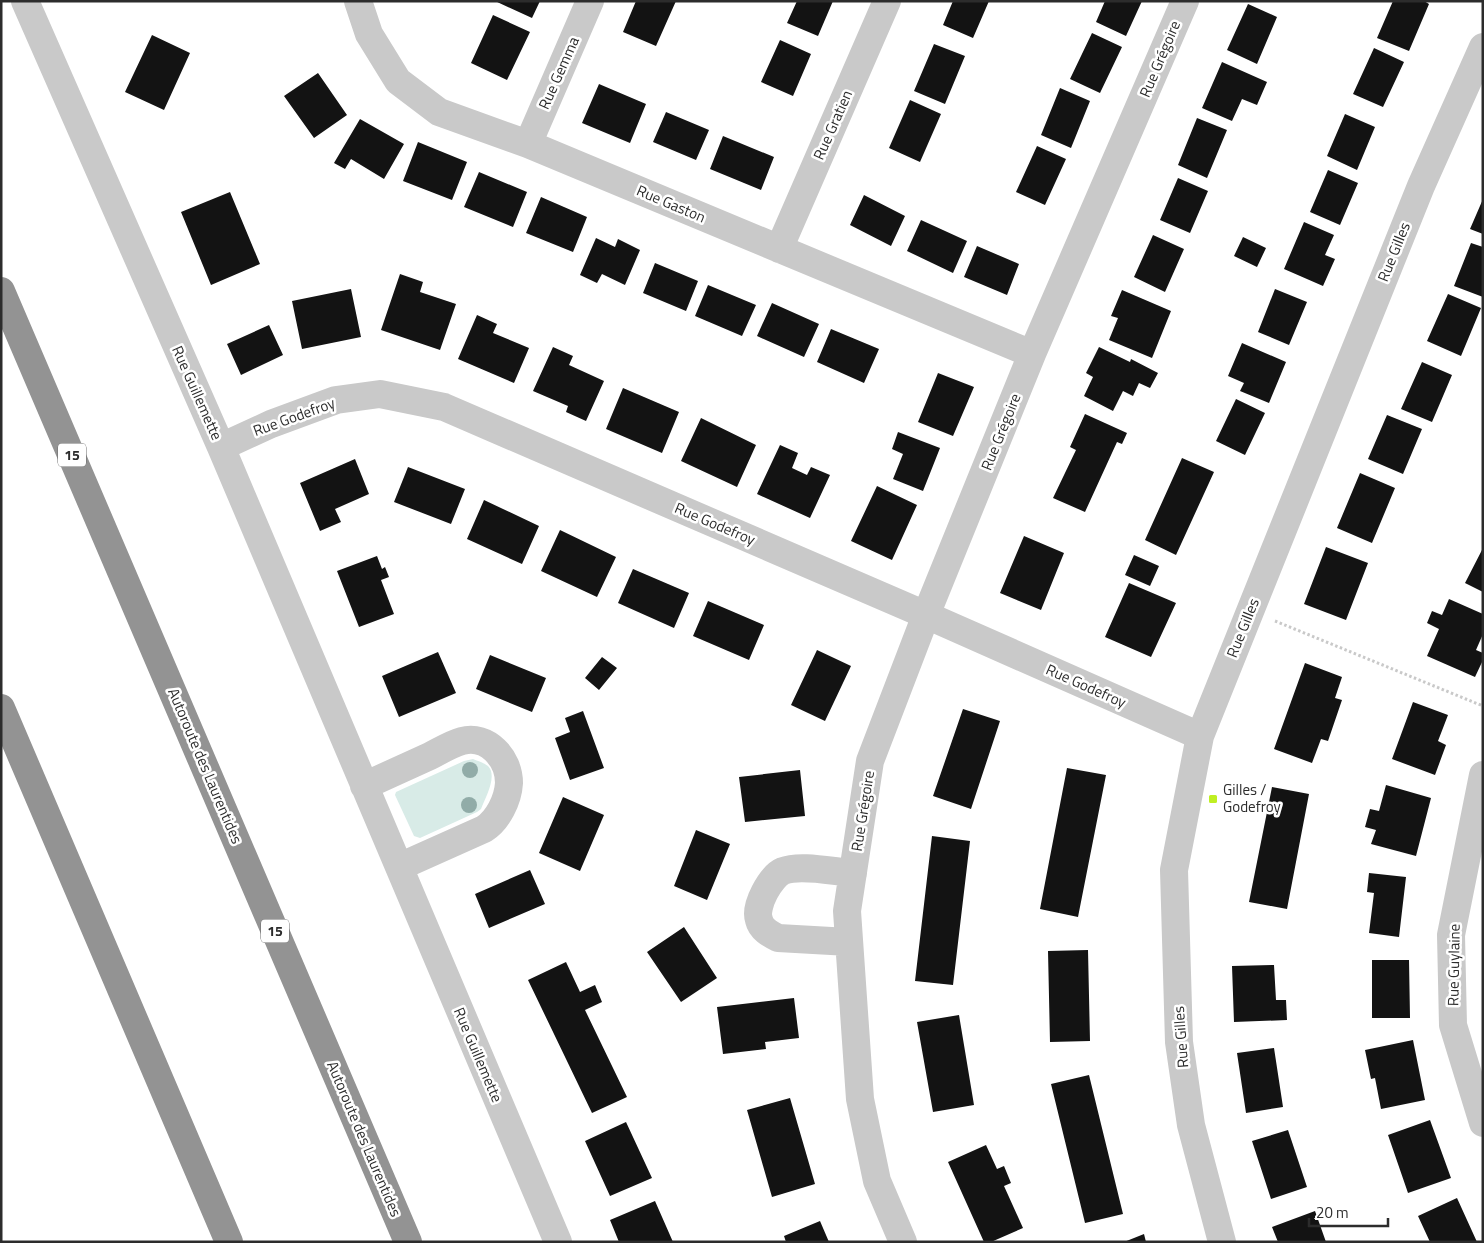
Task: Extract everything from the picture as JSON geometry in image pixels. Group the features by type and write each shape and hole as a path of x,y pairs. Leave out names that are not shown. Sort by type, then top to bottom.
{"highway":[{"name":"Autoroute des Laurentides","path":"1,291 408,1242"},
{"path":"1,708 229,1242"}],"street":[{"name":"Rue Guillemette","path":"25,1 221,447 558,1242"},
{"name":"Rue Gaston","path":"358,1 369,34 398,81 439,112 528,144 1032,354"},
{"name":"Rue Gemma","path":"528,144 590,1"},
{"name":"Rue Gratien","path":"780,248 887,1"},
{"name":"Rue Grégoire","path":"903,1242 877,1181 860,1099 849,942 847,911 870,761 926,615 1032,354 1185,1"},
{"name":"Rue Gilles","path":"1222,1242 1190,1125 1179,1042 1174,870 1200,736 1421,186 1483,47"},
{"name":"Rue Godefroy","path":"221,447 271,424 336,400 380,394 444,407 926,615 1200,736"},
{"path":"364,786 461,741 480,741 489,744 501,757 509,783 506,795 492,824 399,867"},
{"name":"Rue Guylaine","path":"1483,774 1452,935 1453,1025 1483,1123"},
{"name":"Rue Grégoire","path":"849,942 778,938 768,933 758,920 759,906 770,881 782,871 796,868 853,873"}],"path":[{"path":"1250,611 1483,706"}],"shaded area":[{"path":"473,759 488,766 492,775 490,787 481,809 420,838 414,836 395,795 396,792 464,761"}],"building":[{"path":"495,1 540,1 532,18"},
{"path":"636,1 676,1 656,46 623,32"},
{"path":"797,1 833,1 818,36 787,23"},
{"path":"953,1 989,1 973,38 943,25"},
{"path":"1105,1 1142,1 1126,36 1096,22"},
{"path":"1393,1 1424,1 1429,4 1409,51 1377,38"},
{"path":"1248,4 1277,17 1257,64 1227,50"},
{"path":"493,15 530,32 507,80 471,63"},
{"path":"1092,33 1122,47 1100,93 1070,79"},
{"path":"152,35 190,53 164,110 125,92"},
{"path":"780,40 811,54 793,96 761,82"},
{"path":"934,44 965,56 945,104 914,91"},
{"path":"1374,48 1404,62 1383,107 1353,94"},
{"path":"1222,62 1267,82 1257,105 1242,99 1232,121 1202,108"},
{"path":"318,73 347,115 314,138 284,96"},
{"path":"599,84 646,104 630,143 582,123"},
{"path":"1060,88 1090,101 1071,148 1041,135"},
{"path":"910,100 941,114 920,162 889,148"},
{"path":"666,112 709,130 696,160 653,142"},
{"path":"1345,114 1375,127 1357,170 1327,156"},
{"path":"1197,118 1227,130 1207,178 1178,165"},
{"path":"360,119 404,144 384,179 351,159 345,169 334,163"},
{"path":"723,136 774,157 761,190 710,169"},
{"path":"418,142 467,162 452,200 403,181"},
{"path":"1037,146 1066,159 1045,205 1016,192"},
{"path":"1328,170 1358,183 1340,225 1310,212"},
{"path":"479,172 527,192 513,227 464,207"},
{"path":"1178,178 1208,191 1190,233 1160,220"},
{"path":"230,192 260,264 211,285 181,212"},
{"path":"864,195 905,216 891,246 850,225"},
{"path":"541,197 587,217 573,252 526,233"},
{"path":"1483,199 1483,234 1470,229"},
{"path":"921,220 967,241 953,273 907,251"},
{"path":"1304,222 1334,235 1325,255 1335,259 1323,286 1284,269"},
{"path":"1153,235 1184,249 1165,292 1134,277"},
{"path":"1243,237 1266,248 1257,267 1234,256"},
{"path":"596,238 615,247 618,239 640,250 625,285 602,274 597,283 580,275"},
{"path":"1471,243 1483,247 1483,297 1454,286"},
{"path":"977,246 1019,264 1007,295 964,277"},
{"path":"655,263 698,281 686,311 643,293"},
{"path":"400,274 423,282 420,292 456,304 440,350 381,330"},
{"path":"708,285 756,305 742,336 695,316"},
{"path":"351,289 361,337 302,349 292,301"},
{"path":"1275,289 1307,302 1289,345 1258,332"},
{"path":"1122,290 1171,311 1152,358 1109,340 1118,318 1111,316"},
{"path":"1448,294 1481,308 1461,356 1427,341"},
{"path":"772,303 819,324 804,357 757,336"},
{"path":"477,315 497,324 493,333 529,348 514,383 458,359"},
{"path":"269,325 283,355 241,375 227,344"},
{"path":"831,329 879,349 864,383 817,362"},
{"path":"1242,343 1286,362 1269,403 1240,391 1244,383 1228,376"},
{"path":"553,347 573,356 569,365 604,381 586,421 566,412 568,406 533,391"},
{"path":"1099,347 1130,362 1131,359 1158,373 1150,388 1139,383 1133,396 1123,391 1113,411 1084,396 1093,377 1086,373"},
{"path":"1422,362 1452,375 1432,422 1401,409"},
{"path":"938,373 974,387 953,436 918,422"},
{"path":"623,388 679,412 662,453 606,429"},
{"path":"1236,399 1265,413 1245,455 1216,441"},
{"path":"1085,414 1127,433 1122,444 1117,442 1085,512 1053,498 1076,450 1070,447"},
{"path":"1387,415 1422,429 1403,474 1368,459"},
{"path":"701,418 756,445 737,487 681,461"},
{"path":"898,432 940,448 923,491 893,479 903,454 892,449"},
{"path":"780,445 798,453 792,468 807,475 811,467 830,475 810,518 757,494"},
{"path":"1182,458 1214,472 1176,555 1145,540"},
{"path":"355,459 369,494 335,509 341,522 320,531 300,483"},
{"path":"408,467 465,489 451,524 394,502"},
{"path":"1360,473 1395,488 1372,543 1337,528"},
{"path":"877,486 917,505 892,560 851,541"},
{"path":"484,500 539,526 522,564 467,539"},
{"path":"560,530 616,557 597,597 541,571"},
{"path":"1024,536 1064,553 1041,610 1000,593"},
{"path":"1326,547 1368,563 1346,620 1304,604"},
{"path":"1483,548 1483,592 1465,583"},
{"path":"1134,555 1159,566 1150,586 1125,575"},
{"path":"377,556 382,569 385,567 389,577 381,580 394,614 359,627 337,571"},
{"path":"633,569 689,593 674,628 618,603"},
{"path":"1129,583 1176,603 1151,657 1105,637"},
{"path":"1449,599 1483,614 1483,634 1476,650 1483,653 1483,660 1475,677 1427,656 1439,629 1427,623 1432,611 1442,615"},
{"path":"708,601 764,625 749,660 693,636"},
{"path":"817,650 851,666 825,721 791,705"},
{"path":"438,652 456,693 399,717 382,676"},
{"path":"490,655 546,678 532,712 476,689"},
{"path":"602,657 617,668 599,690 585,678"},
{"path":"1305,663 1342,677 1335,698 1342,700 1328,741 1321,739 1312,763 1274,749"},
{"path":"1413,702 1448,715 1438,741 1446,745 1435,775 1392,759"},
{"path":"963,709 1000,721 971,809 933,796"},
{"path":"583,711 604,768 570,780 555,738 570,732 565,718"},
{"path":"1067,768 1106,775 1078,917 1040,909"},
{"path":"800,770 805,816 745,822 739,777"},
{"path":"1386,785 1431,798 1416,856 1371,844 1376,830 1365,827 1370,809 1379,811"},
{"path":"1272,787 1309,794 1287,909 1249,902"},
{"path":"563,797 604,815 580,871 539,853"},
{"path":"696,830 730,844 707,900 674,886"},
{"path":"932,836 970,841 953,985 915,981"},
{"path":"530,870 545,904 489,928 475,894"},
{"path":"1369,873 1406,877 1399,937 1369,933 1374,893 1367,892"},
{"path":"684,927 717,978 681,1002 647,952"},
{"path":"1088,950 1090,1041 1050,1042 1048,951"},
{"path":"1372,960 1409,960 1410,1018 1372,1018"},
{"path":"566,962 580,992 595,985 602,1002 585,1010 627,1097 592,1113 528,980"},
{"path":"1274,965 1276,1000 1286,1000 1287,1020 1234,1022 1232,966"},
{"path":"794,998 799,1038 765,1042 766,1049 723,1054 717,1007"},
{"path":"959,1015 974,1105 933,1112 917,1022"},
{"path":"1413,1040 1425,1100 1381,1109 1375,1078 1371,1079 1365,1050"},
{"path":"1274,1048 1283,1107 1246,1113 1237,1053"},
{"path":"1089,1075 1123,1214 1085,1223 1051,1084"},
{"path":"790,1098 815,1184 772,1197 747,1110"},
{"path":"1430,1120 1451,1178 1408,1193 1388,1135"},
{"path":"626,1122 652,1178 610,1196 585,1141"},
{"path":"1288,1130 1307,1187 1271,1199 1252,1141"},
{"path":"986,1145 997,1169 1004,1166 1011,1183 1004,1186 1023,1228 991,1242 984,1242 948,1162"},
{"path":"1457,1198 1477,1242 1430,1242 1418,1216"},
{"path":"655,1201 673,1242 619,1242 610,1220"},
{"path":"1315,1211 1326,1242 1278,1242 1272,1227"},
{"path":"820,1221 829,1242 786,1242 784,1236"},
{"path":"1144,1234 1146,1242 1124,1242"}],"place":[{"name":"Gilles / Godefroy","path":"1213,799"}]}
